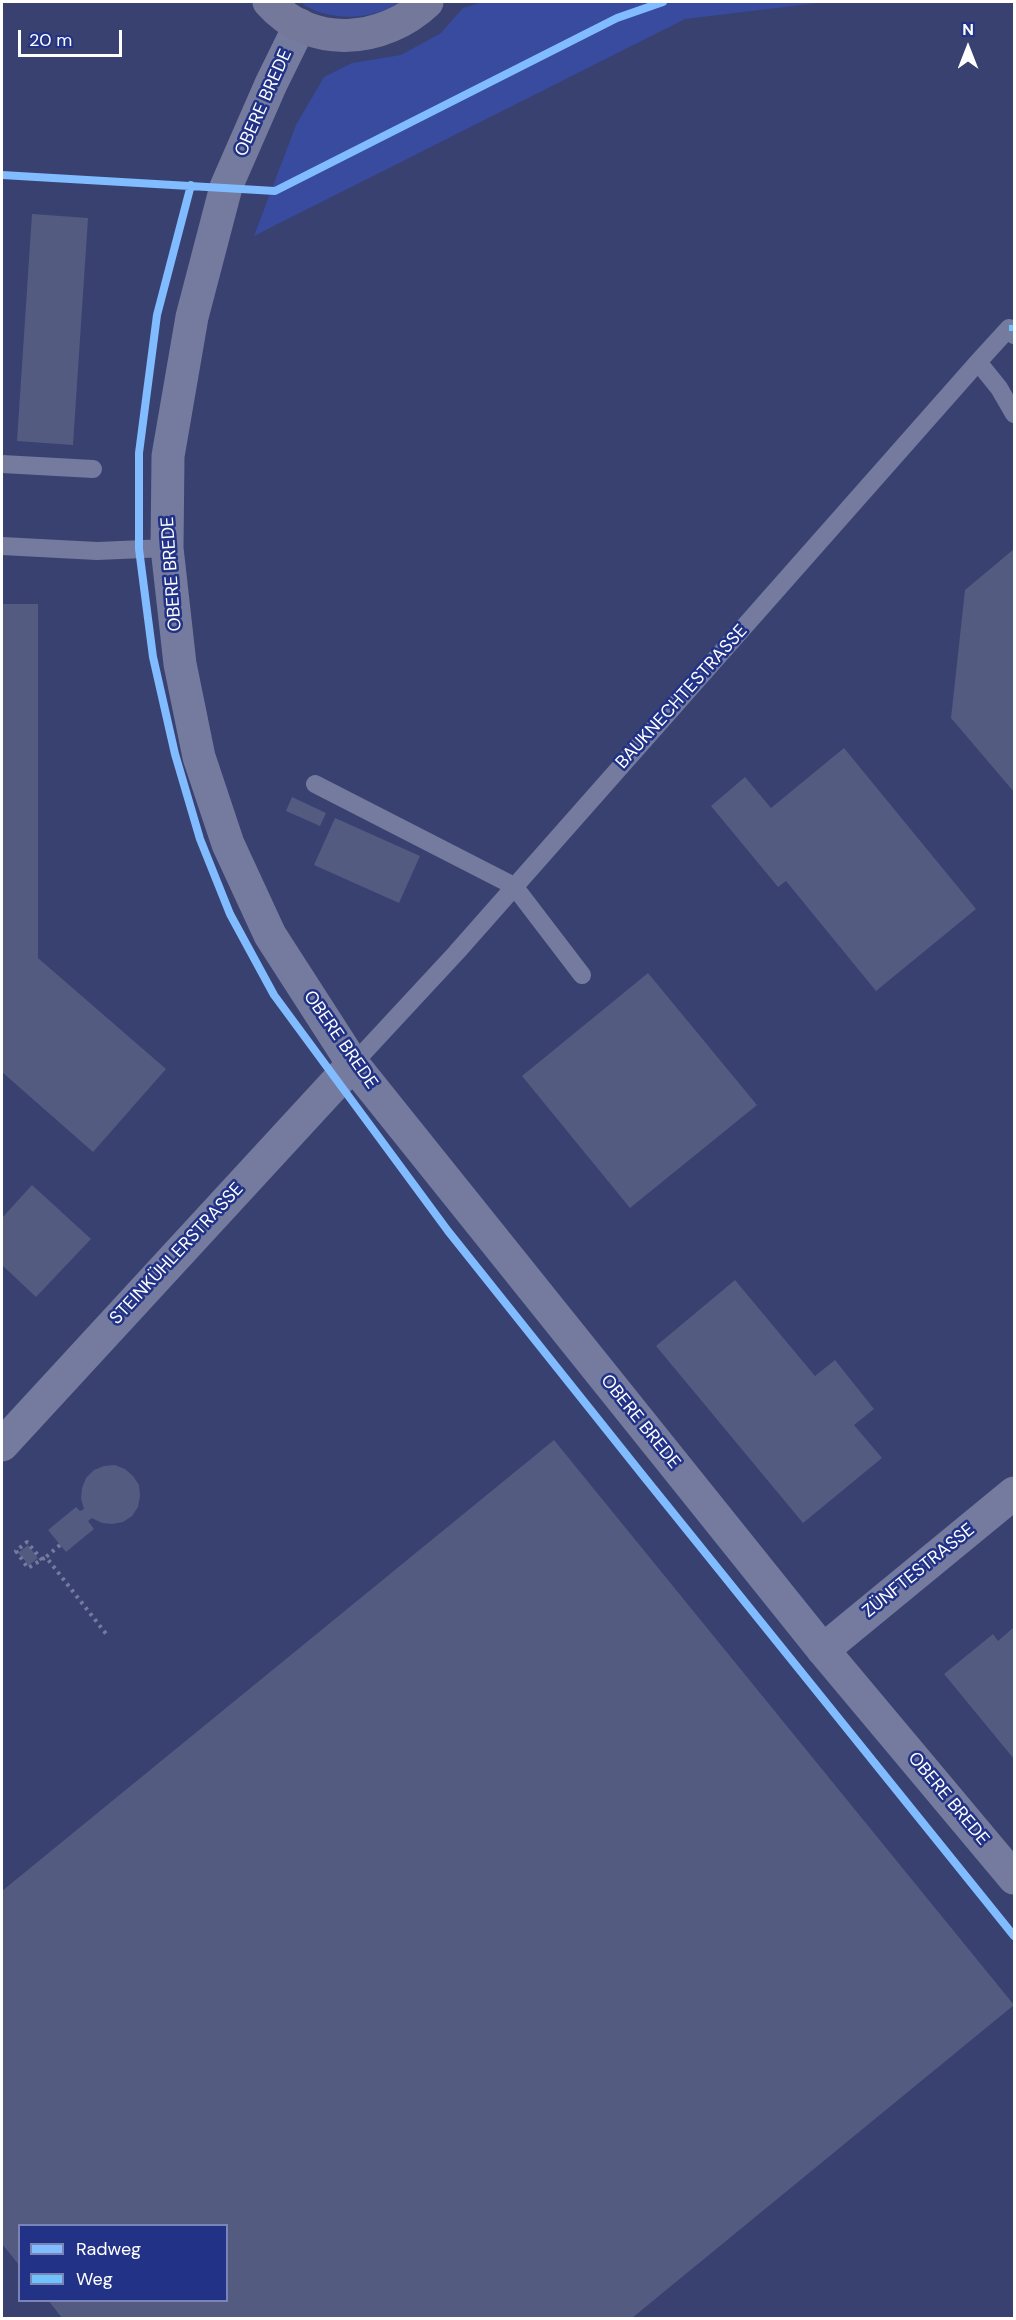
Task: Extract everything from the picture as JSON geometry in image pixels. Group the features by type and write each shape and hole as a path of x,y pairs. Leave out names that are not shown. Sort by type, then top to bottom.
{"main road":[{"path":"269,2 275,9 300,25 329,34 358,36 388,29 414,14 427,2"}],"street":[{"name":"OBERE BREDE","path":"300,25 271,84 226,187 192,317 168,456 167,548 180,664 199,757 228,844 270,935 353,1064 823,1650 1014,1878"},
{"name":"STEINKÜHLERSTRASSE","path":"2,1445 353,1064"},
{"name":"ZÜNFTESTRASSE","path":"823,1650 1014,1493"}],"lane":[{"name":"BAUKNECHTESTRASSE","path":"353,1064 456,953 978,362 1012,332"},
{"path":"978,362 999,388 1014,414"},
{"path":"2,464 93,469"},
{"path":"2,546 97,551 167,548"},
{"path":"315,784 514,886 582,975"}],"path":[{"path":"60,1545 44,1558 28,1568 16,1551 27,1542 44,1558 107,1635"}],"shaded area":[{"path":"300,2 399,2 376,13 350,17 323,13"},
{"path":"483,2 826,2 685,19 254,236 296,125 324,77 352,63 401,55 441,33 463,8"}],"building":[{"path":"32,214 88,218 73,445 17,441"},
{"path":"1014,549 1014,792 951,718 965,590"},
{"path":"2,604 38,604 38,958 166,1069 93,1152 2,1072"},
{"path":"844,748 976,909 876,991 786,881 778,887 711,806 745,777 771,808"},
{"path":"292,797 326,813 320,826 286,811"},
{"path":"335,818 420,856 399,903 314,865"},
{"path":"648,973 757,1105 630,1208 522,1076"},
{"path":"32,1185 91,1239 36,1297 2,1265 2,1218"},
{"path":"735,1280 815,1376 835,1360 874,1409 854,1425 882,1458 803,1523 656,1346"},
{"path":"554,1440 1014,2005 632,2318 62,2318 50,2302 228,2302 228,2224 18,2224 18,2264 2,2244 2,1891"},
{"path":"115,1465 125,1469 139,1485 138,1507 132,1516 123,1522 102,1523 92,1518 88,1521 94,1529 66,1552 48,1530 76,1507 80,1511 84,1509 81,1499 82,1488 86,1478 94,1470"},
{"path":"28,1545 38,1558 29,1565 18,1553"},
{"path":"1014,1627 1014,1759 944,1674 993,1634 998,1641"}],"marked path":[{"path":"1009,328 1014,328"}],"cycle path":[{"path":"2,175 275,191 617,18 663,2"},
{"path":"191,185 157,315 139,453 139,549 153,657 175,754 200,839 230,914 274,995 448,1231 1014,1936"}]}
